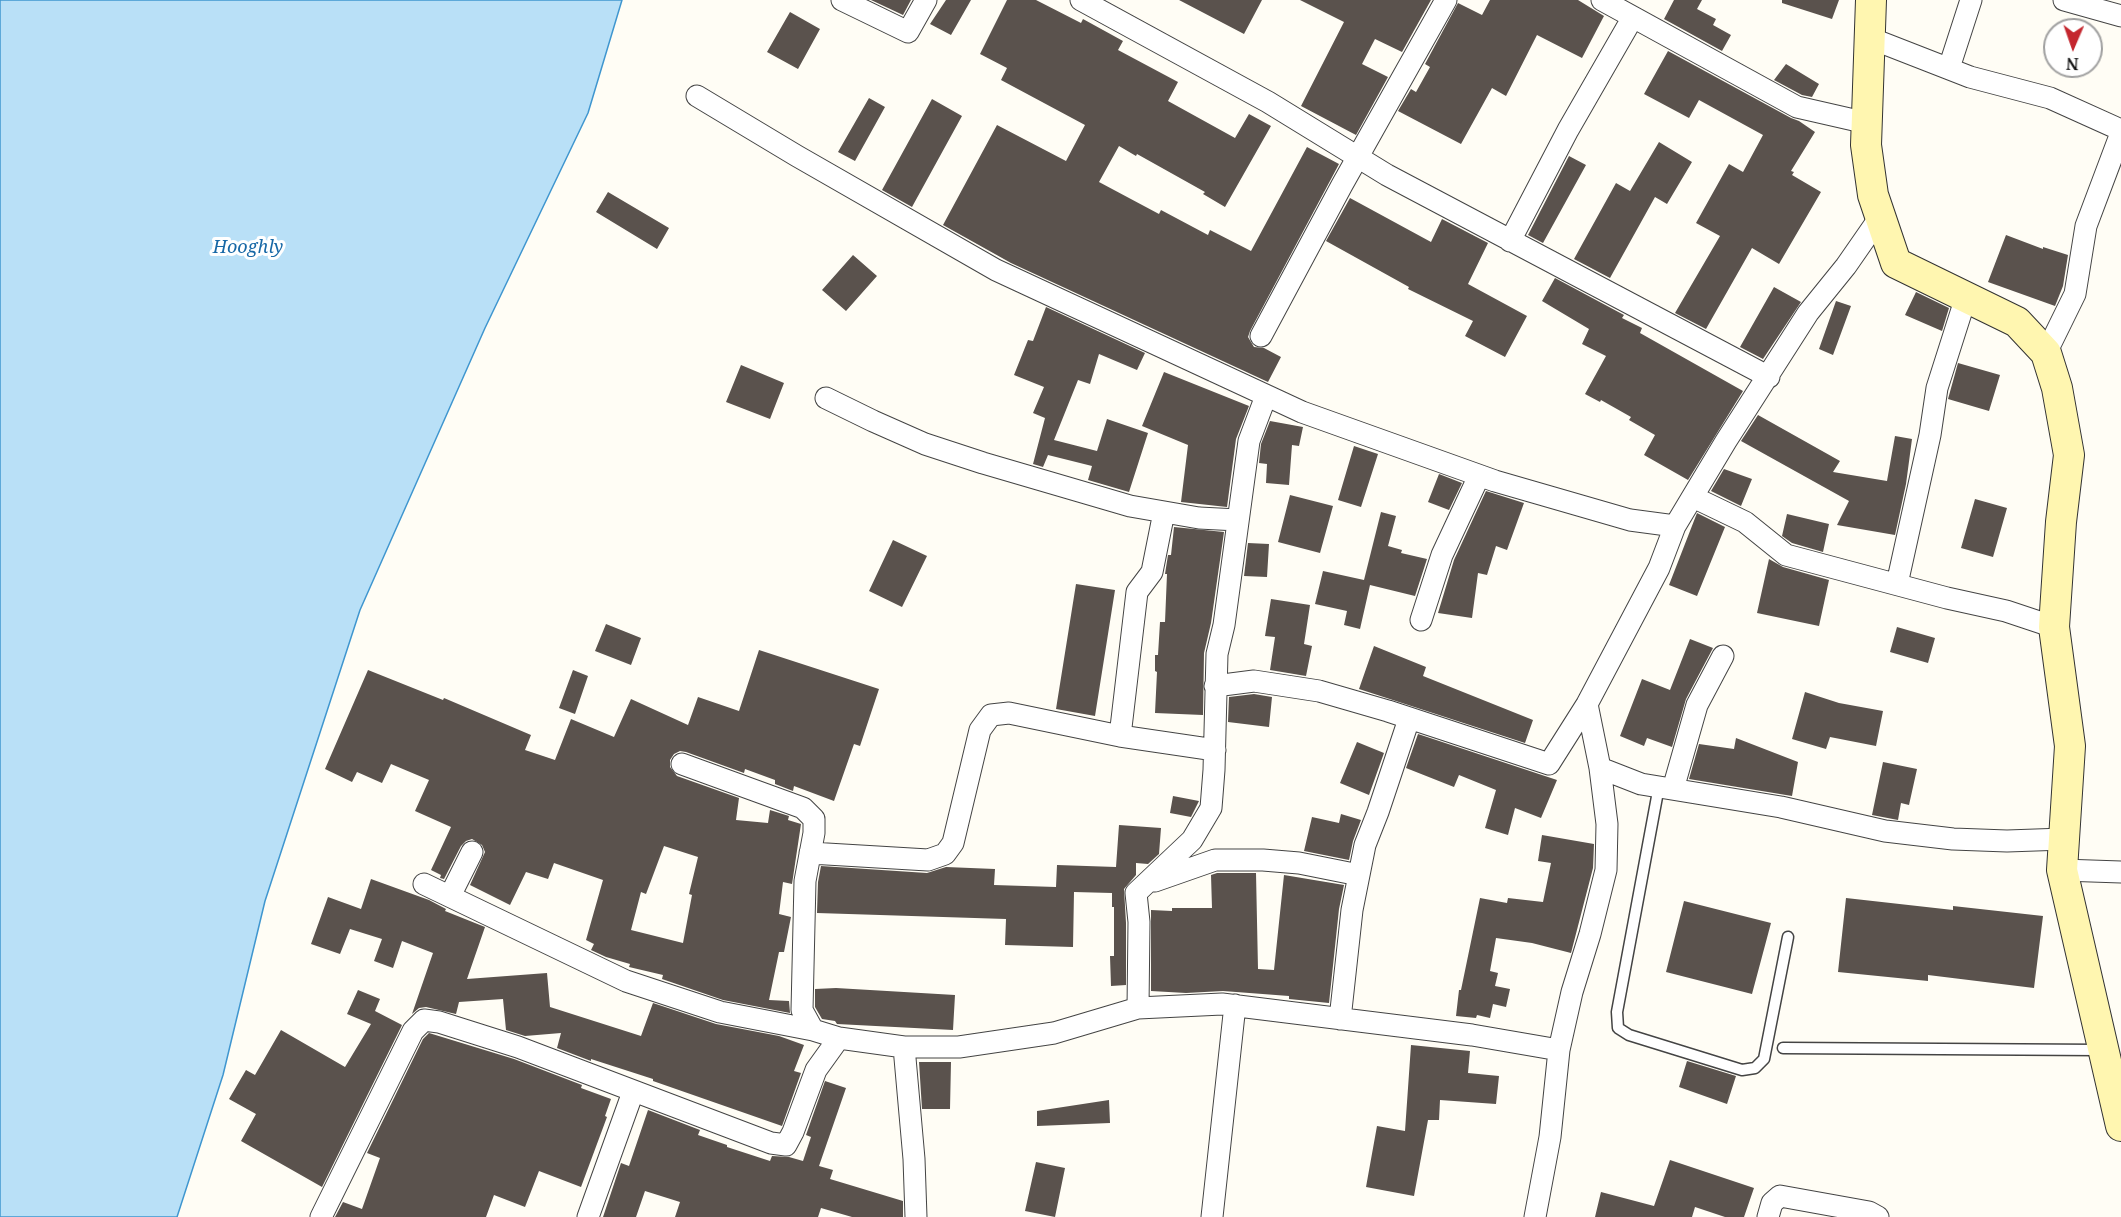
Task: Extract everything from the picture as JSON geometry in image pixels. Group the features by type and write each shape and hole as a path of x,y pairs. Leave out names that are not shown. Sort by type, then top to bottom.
{"street":[{"path":"842,0 908,32 926,0"},
{"path":"1081,0 1268,102 1387,176 1769,377"},
{"path":"1261,336 1446,0"},
{"path":"1602,0 1797,107 1867,123"},
{"path":"1871,0 1866,145 1873,195 1896,263 2017,322 2046,353 2057,388 2069,455 2061,522 2054,627 2070,746 2062,870 2112,1050 2121,1126"},
{"path":"1948,68 1971,0"},
{"path":"2064,0 2121,16"},
{"path":"1510,241 1568,130 1633,17"},
{"path":"1870,38 1970,77 2050,98 2121,132 2086,226 2075,294 2046,353"},
{"path":"697,96 996,270 1302,412 1479,476 1630,520 1675,526"},
{"path":"1215,686 1254,681 1319,691 1549,764 1587,704 1659,568 1675,526 1808,313 1846,266 1880,217"},
{"path":"1897,584 1930,435 1937,388 1966,297"},
{"path":"1138,1008 1139,922 1136,893 1192,840 1211,808 1217,654 1224,625 1249,441 1266,396"},
{"path":"826,398 925,444 1119,503 1199,518 1238,520"},
{"path":"1421,620 1442,555 1479,476"},
{"path":"1693,497 1745,522 1786,555 1947,598 2006,611 2054,627"},
{"path":"1120,736 1137,592 1152,572 1164,512"},
{"path":"1666,788 1697,705 1723,656"},
{"path":"1535,1217 1550,1137 1559,1050 1572,992 1606,870 1607,824 1600,768 1587,704"},
{"path":"810,853 928,860 945,854 953,843 980,730 991,715 1009,713 1120,736 1215,750"},
{"path":"1340,1019 1352,910 1365,845 1382,803 1409,719"},
{"path":"682,764 803,808 814,819 805,881 802,1010 813,1030"},
{"path":"1600,768 1641,784 1781,807 1885,831 1953,839 2007,841 2064,839"},
{"path":"450,896 472,852"},
{"path":"1145,884 1215,860 1287,862 1359,875"},
{"path":"2062,870 2121,872"},
{"path":"424,884 626,981 720,1012 813,1030 839,1038 904,1047 959,1047 1054,1033 1138,1008 1235,1005 1472,1035 1559,1050"},
{"path":"1212,1217 1235,1005"},
{"path":"321,1217 413,1031 424,1020 439,1022 518,1047 771,1143 786,1145 794,1132 816,1070 839,1038"},
{"path":"904,1047 914,1159 916,1217"},
{"path":"588,1217 633,1092"},
{"path":"1768,1217 1772,1203 1780,1196 1869,1212 1878,1217"}],"lane":[{"path":"1666,788 1617,1012 1618,1028 1629,1035 1742,1070 1755,1068 1764,1059 1788,938"},
{"path":"1783,1047 2112,1050"}],"water":[{"name":"Hooghly","path":"0,0 622,0 588,113 485,328 360,610 265,901 223,1075 177,1217 0,1217"}],"building":[{"path":"871,0 911,0 903,15"},
{"path":"946,0 971,0 951,35 930,24"},
{"path":"1007,0 1036,0 1081,23 1083,19 1123,41 1118,50 1178,82 1168,101 1235,138 1249,114 1271,126 1225,207 1203,194 1205,192 1119,146 1099,182 1159,214 1161,210 1208,235 1210,230 1251,251 1307,147 1339,164 1248,337 1254,347 1264,348 1281,357 1268,382 1011,263 943,225 997,125 1066,161 1085,125 1001,80 1007,68 980,54"},
{"path":"1179,0 1262,0 1244,34"},
{"path":"1300,0 1431,0 1402,52 1375,39 1362,64 1388,77 1356,135 1301,106 1344,22"},
{"path":"1490,0 1578,0 1604,16 1582,58 1537,35 1506,96 1492,88 1461,144 1398,111 1411,89 1416,92 1430,67 1425,64 1458,3 1482,15"},
{"path":"1674,0 1702,0 1697,9 1716,19 1713,25 1731,35 1722,51 1664,19"},
{"path":"1782,0 1839,0 1832,19 1782,3"},
{"path":"790,12 820,29 798,69 767,52"},
{"path":"1668,51 1799,121 1815,132 1791,171 1794,172 1792,175 1821,192 1779,264 1752,248 1706,329 1675,313 1720,236 1696,223 1729,164 1743,172 1763,135 1699,100 1689,118 1644,94"},
{"path":"1786,64 1819,84 1812,97 1802,95 1774,80"},
{"path":"869,98 885,107 855,161 838,152"},
{"path":"932,99 962,116 912,207 882,190"},
{"path":"1659,142 1692,162 1667,204 1655,197 1610,278 1574,259 1616,183 1630,191"},
{"path":"1569,156 1586,165 1543,243 1528,235"},
{"path":"608,192 669,228 657,249 596,212"},
{"path":"1350,198 1431,242 1442,219 1488,243 1468,284 1527,316 1505,357 1465,336 1473,321 1408,289 1409,287 1326,241"},
{"path":"2006,235 2043,249 2043,247 2068,255 2063,286 2055,306 1988,282"},
{"path":"853,255 877,276 846,311 822,290"},
{"path":"1555,278 1624,315 1622,318 1642,328 1640,333 1743,391 1688,480 1644,455 1655,435 1629,420 1631,417 1585,394 1606,356 1582,344 1589,329 1542,301"},
{"path":"1774,287 1801,302 1763,359 1740,347"},
{"path":"1916,292 1949,308 1942,331 1905,315"},
{"path":"1836,301 1851,306 1833,355 1819,349"},
{"path":"1046,307 1145,353 1137,370 1099,354 1090,384 1078,380 1054,440 1097,451 1107,419 1148,433 1129,492 1088,480 1092,466 1048,455 1043,467 1033,464 1045,418 1033,413 1044,387 1014,375 1028,340 1033,341"},
{"path":"1958,363 2000,375 1989,411 1948,399"},
{"path":"741,365 784,383 770,419 726,402"},
{"path":"1164,372 1249,406 1236,439 1227,507 1181,502 1188,445 1142,426"},
{"path":"1758,415 1840,461 1833,472 1887,481 1895,436 1912,439 1906,484 1895,535 1837,525 1849,501 1741,441"},
{"path":"1270,421 1303,427 1299,446 1292,445 1289,485 1266,483 1267,464 1259,463 1261,444"},
{"path":"1354,446 1378,454 1361,507 1338,500"},
{"path":"1724,469 1752,479 1741,506 1711,491"},
{"path":"1439,474 1462,483 1449,510 1428,502"},
{"path":"1486,491 1524,503 1507,550 1496,546 1487,575 1478,573 1472,618 1438,613 1454,560"},
{"path":"1290,495 1333,506 1320,553 1278,542"},
{"path":"1975,499 2007,508 1993,557 1961,548"},
{"path":"1381,512 1396,516 1388,546 1402,550 1401,553 1427,559 1415,596 1370,585 1360,629 1344,625 1347,611 1315,604 1323,571 1364,580"},
{"path":"1697,513 1725,527 1697,596 1669,585"},
{"path":"1787,514 1829,524 1823,552 1792,543 1782,536"},
{"path":"1174,527 1224,532 1211,623 1204,653 1203,715 1155,713 1157,672 1155,671 1155,655 1158,655 1160,622 1165,622 1167,574 1165,574 1168,555 1171,555"},
{"path":"893,540 927,556 902,607 869,591"},
{"path":"1248,543 1269,544 1267,577 1244,576"},
{"path":"1769,559 1783,567 1829,580 1819,626 1757,613"},
{"path":"1076,584 1115,590 1095,716 1056,709"},
{"path":"1271,599 1310,605 1304,644 1312,646 1306,676 1270,670 1275,637 1265,636"},
{"path":"606,624 641,638 631,665 595,651"},
{"path":"1897,627 1935,638 1928,663 1890,652"},
{"path":"1690,639 1713,648 1686,699 1672,747 1647,738 1644,746 1620,736 1642,679 1670,690"},
{"path":"1374,646 1426,667 1423,676 1533,720 1525,743 1359,689"},
{"path":"759,650 879,689 860,746 854,744 834,801 794,786 793,791 775,784 775,780 745,769 744,773 686,752 680,751 674,754 670,760 670,767 677,776 739,798 736,820 768,823 770,810 789,816 788,820 801,824 792,884 783,882 779,914 791,917 784,952 779,952 769,1000 789,1001 790,1013 723,1000 662,979 663,975 629,967 630,964 591,950 594,944 586,940 603,880 554,863 548,879 526,872 510,905 470,885 485,852 482,845 472,839 461,846 444,879 440,878 441,875 431,870 451,827 415,811 429,780 391,764 382,783 357,772 352,782 325,769 368,670 443,700 444,698 531,735 525,750 555,760 571,719 614,737 631,699 688,725 698,697 739,711","holes":["664,846 698,857 689,894 692,895 683,943 631,930 641,892 646,894"]},
{"path":"573,670 588,676 575,714 559,708"},
{"path":"1805,692 1839,703 1883,711 1876,746 1830,737 1826,749 1792,739"},
{"path":"1254,694 1272,697 1269,727 1228,722 1229,697"},
{"path":"1418,734 1557,780 1541,818 1515,808 1508,835 1485,828 1496,790 1459,775 1454,787 1406,768"},
{"path":"1736,738 1798,762 1792,796 1689,779 1699,744 1734,749"},
{"path":"1357,742 1384,753 1369,795 1340,783"},
{"path":"1883,762 1917,769 1909,805 1901,803 1898,820 1872,815"},
{"path":"1173,796 1199,801 1191,817 1170,813"},
{"path":"1341,814 1361,820 1349,860 1304,851 1312,817 1339,823"},
{"path":"1119,825 1161,828 1159,854 1148,864 1136,863 1136,875 1124,889 1126,985 1111,986 1110,956 1114,956 1112,893 1074,892 1073,947 1005,945 1006,919 817,913 821,866 927,873 946,867 995,869 994,885 1056,887 1057,865 1116,867"},
{"path":"1542,835 1594,844 1593,868 1571,953 1532,943 1496,938 1490,971 1498,973 1495,986 1510,989 1506,1007 1493,1004 1490,1018 1477,1015 1476,1018 1456,1016 1459,990 1461,990 1480,898 1507,903 1508,898 1543,902 1551,863 1538,861"},
{"path":"1256,873 1258,969 1274,970 1284,875 1344,885 1339,909 1329,1003 1289,999 1289,996 1223,991 1186,993 1151,991 1151,910 1212,908 1211,875"},
{"path":"371,879 429,900 446,909 445,911 485,927 467,979 547,973 550,1007 641,1036 653,1003 716,1024 779,1036 804,1045 794,1071 801,1073 782,1126 653,1081 653,1079 591,1059 591,1061 557,1048 561,1033 525,1036 506,1030 503,999 459,1002 456,1014 426,1007 419,1008 412,1014 433,953 402,941 393,968 374,961 382,939 350,929 340,954 311,944 328,897 361,909"},
{"path":"1846,898 1953,910 1953,906 2043,916 2034,988 1928,975 1928,981 1838,972"},
{"path":"1684,901 1771,923 1752,994 1666,972"},
{"path":"836,988 955,995 953,1030 837,1024 835,1021 822,1019 815,1007 815,989"},
{"path":"358,990 380,999 375,1011 402,1025 322,1187 241,1141 256,1114 229,1099 246,1070 255,1075 281,1030 345,1067 371,1024 347,1014"},
{"path":"429,1033 514,1059 582,1085 581,1088 611,1099 605,1116 607,1117 581,1187 539,1171 525,1207 494,1195 486,1217 335,1217 343,1202 362,1209 380,1158 367,1153 423,1039"},
{"path":"1411,1045 1470,1051 1468,1073 1499,1076 1496,1104 1440,1100 1439,1120 1428,1120 1414,1196 1366,1187 1377,1126 1405,1131"},
{"path":"1687,1061 1736,1076 1727,1104 1679,1087"},
{"path":"919,1062 951,1062 950,1109 922,1109"},
{"path":"825,1081 846,1088 819,1166 833,1170 830,1179 903,1201 903,1217 852,1217 821,1208 818,1217 675,1217 680,1202 645,1191 636,1217 603,1217 621,1163 629,1166 648,1110 700,1130 698,1135 727,1145 727,1147 770,1161 772,1156 803,1161 811,1137 806,1135"},
{"path":"1109,1100 1110,1123 1037,1126 1037,1111"},
{"path":"1670,1160 1754,1188 1744,1217 1725,1217 1695,1207 1692,1217 1595,1217 1601,1192 1654,1206"},
{"path":"1036,1162 1065,1168 1055,1217 1025,1211"}]}
